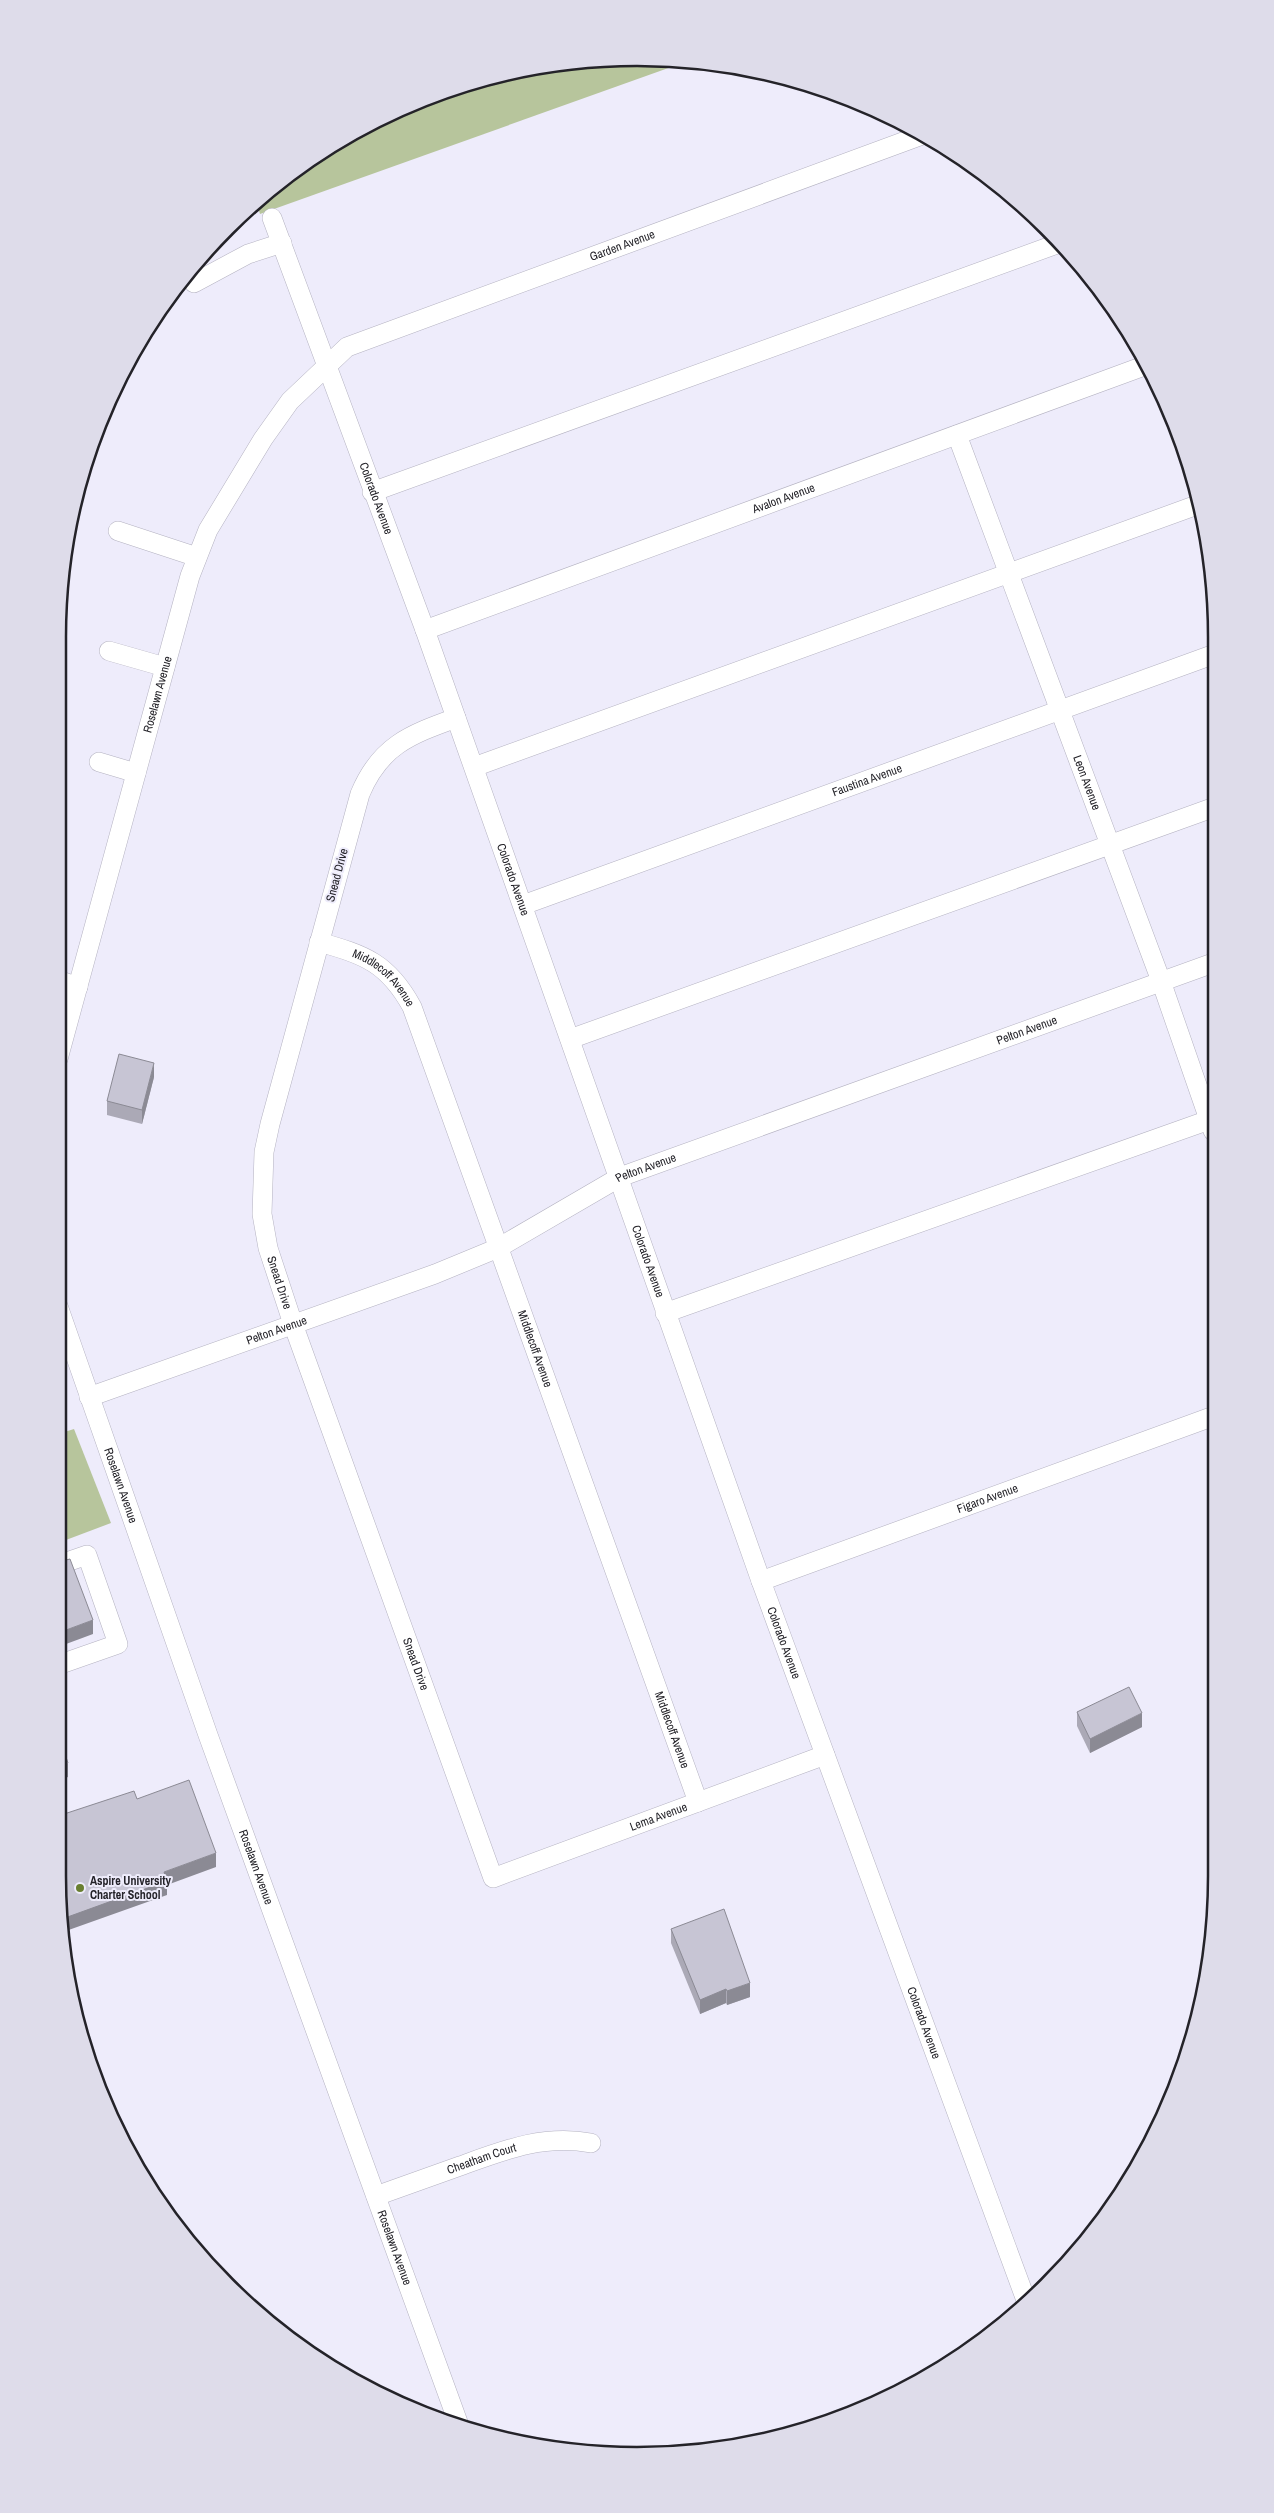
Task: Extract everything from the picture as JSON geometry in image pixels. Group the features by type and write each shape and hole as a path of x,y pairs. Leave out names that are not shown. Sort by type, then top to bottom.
{"street":[{"name":"Garden Avenue","path":"328,364 347,347 913,138"},
{"name":"Colorado Avenue","path":"272,218 328,364 372,492 425,630 620,1177 665,1313 761,1581 1024,2295"},
{"path":"194,283 248,254 282,243"},
{"path":"372,492 1052,246"},
{"name":"Roselawn Avenue","path":"66,1030 190,576 197,557 208,530 262,440 290,401 328,364"},
{"name":"Avalon Avenue","path":"425,630 1140,368"},
{"name":"Leon Avenue","path":"957,435 1161,981 1208,1117"},
{"path":"474,767 1192,506"},
{"path":"118,531 197,557"},
{"path":"109,651 165,667"},
{"name":"Faustina Avenue","path":"523,905 1208,656"},
{"name":"Snead Drive","path":"456,718 416,734 393,748 379,760 368,774 360,794 270,1124 262,1181 262,1214 268,1248 293,1324 493,1878"},
{"path":"99,762 136,773"},
{"path":"570,1039 1208,809"},
{"name":"Middlecoff Avenue","path":"319,942 358,953 378,965 391,976 412,1007 698,1802"},
{"name":"Pelton Avenue","path":"89,1397 435,1274 498,1248 620,1177 1208,964"},
{"path":"66,983 78,987"},
{"path":"665,1313 1208,1127"},
{"name":"Roselawn Avenue","path":"66,1329 205,1726 456,2417"},
{"name":"Figaro Avenue","path":"761,1581 1208,1418"},
{"path":"66,1562 86,1554 118,1644 66,1661"},
{"name":"Lema Avenue","path":"493,1878 825,1755"},
{"name":"Cheatham Court","path":"376,2196 517,2145 546,2140 575,2140 591,2143"}],"green space":[{"path":"600,67 671,67 260,214 259,210 261,208 320,162 385,125 454,97 526,77 563,71"},
{"path":"74,1429 111,1523 66,1540 66,1432"}],"building":[{"path":"119,1054 154,1063 142,1110 107,1101"},
{"path":"70,1559 93,1620 66,1630 66,1560"},
{"path":"1129,1687 1142,1713 1090,1739 1077,1712"},
{"name":"Aspire University Charter School","path":"189,1780 216,1853 164,1872 167,1881 67,1917 66,1813 134,1791 137,1799"},
{"path":"724,1909 750,1983 727,1991 726,1989 700,2000 671,1929"}],"place":[{"name":"Aspire University Charter School","path":"80,1888"}]}
